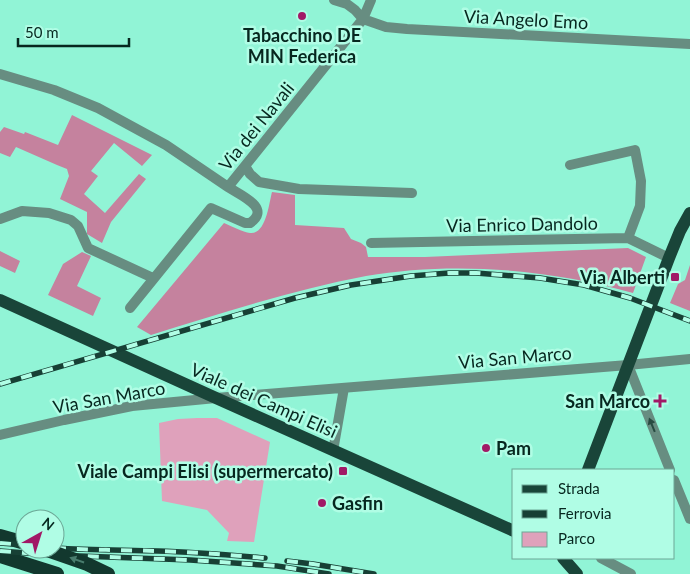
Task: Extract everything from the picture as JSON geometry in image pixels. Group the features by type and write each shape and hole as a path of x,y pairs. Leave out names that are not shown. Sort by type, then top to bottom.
{"highway":[{"path":"0,536 15,540"},
{"path":"0,556 57,574"},
{"path":"65,556 108,574"}],"main road":[{"path":"588,469 669,258 690,213"},
{"name":"Viale dei Campi Elisi","path":"0,300 512,530"},
{"path":"564,559 577,574"}],"street":[{"path":"334,0 347,4 362,19"},
{"name":"Via dei Navali","path":"130,308 211,208 245,223 253,221 258,214 257,208 253,203 228,187 362,19 371,0"},
{"name":"Via Angelo Emo","path":"362,19 386,27 407,29 690,44"},
{"path":"0,74 54,90 98,108 166,145 228,187"},
{"path":"570,165 635,150 641,181 640,206 628,238"},
{"path":"245,166 250,174 260,182 299,189 412,193"},
{"path":"0,219 22,212 49,213 71,220 78,226 88,248 153,278"},
{"name":"Via Enrico Dandolo","path":"371,243 628,238 669,258"},
{"name":"Via San Marco","path":"0,435 132,406 690,359"},
{"path":"628,364 670,469"},
{"path":"333,451 344,388"},
{"path":"675,482 690,519"},
{"path":"603,559 632,574"}],"green space":[{"path":"197,418 217,418 270,442 254,542 227,541 229,533 207,510 162,501 159,423"}],"shaded area":[{"path":"72,115 152,155 142,166 114,143 91,171 98,176 84,194 105,213 139,174 146,179 111,222 102,243 87,234 87,212 60,199 69,176 67,169 16,147 10,157 0,153 0,132 4,127 24,134 25,132 58,145"},
{"path":"272,192 295,195 295,225 344,228 351,239 366,247 368,257 425,257 628,248 646,257 633,293 568,278 535,273 467,268 399,271 312,288 258,302 151,335 137,327 224,223 250,233 260,229 266,217"},
{"path":"0,251 20,261 15,273 0,266"},
{"path":"82,252 91,256 77,286 101,298 93,316 48,295 63,264"},
{"path":"690,265 690,311 670,303 678,284 685,280"}],"railway":[{"path":"0,384 295,298 351,285 411,276 476,273 540,278 584,285 630,298 690,321"},
{"path":"0,543 15,544"},
{"path":"65,548 185,552 265,558"},
{"path":"0,551 277,566 329,574"},
{"path":"287,561 374,574"}],"place":[{"name":"Tabacchino DE MIN Federica","path":"302,16"},
{"name":"Via Alberti","path":"675,277"},
{"name":"San Marco","path":"660,401"},
{"name":"Pam","path":"486,448"},
{"name":"Viale Campi Elisi (supermercato)","path":"343,471"},
{"name":"Gasfin","path":"322,503"}]}
